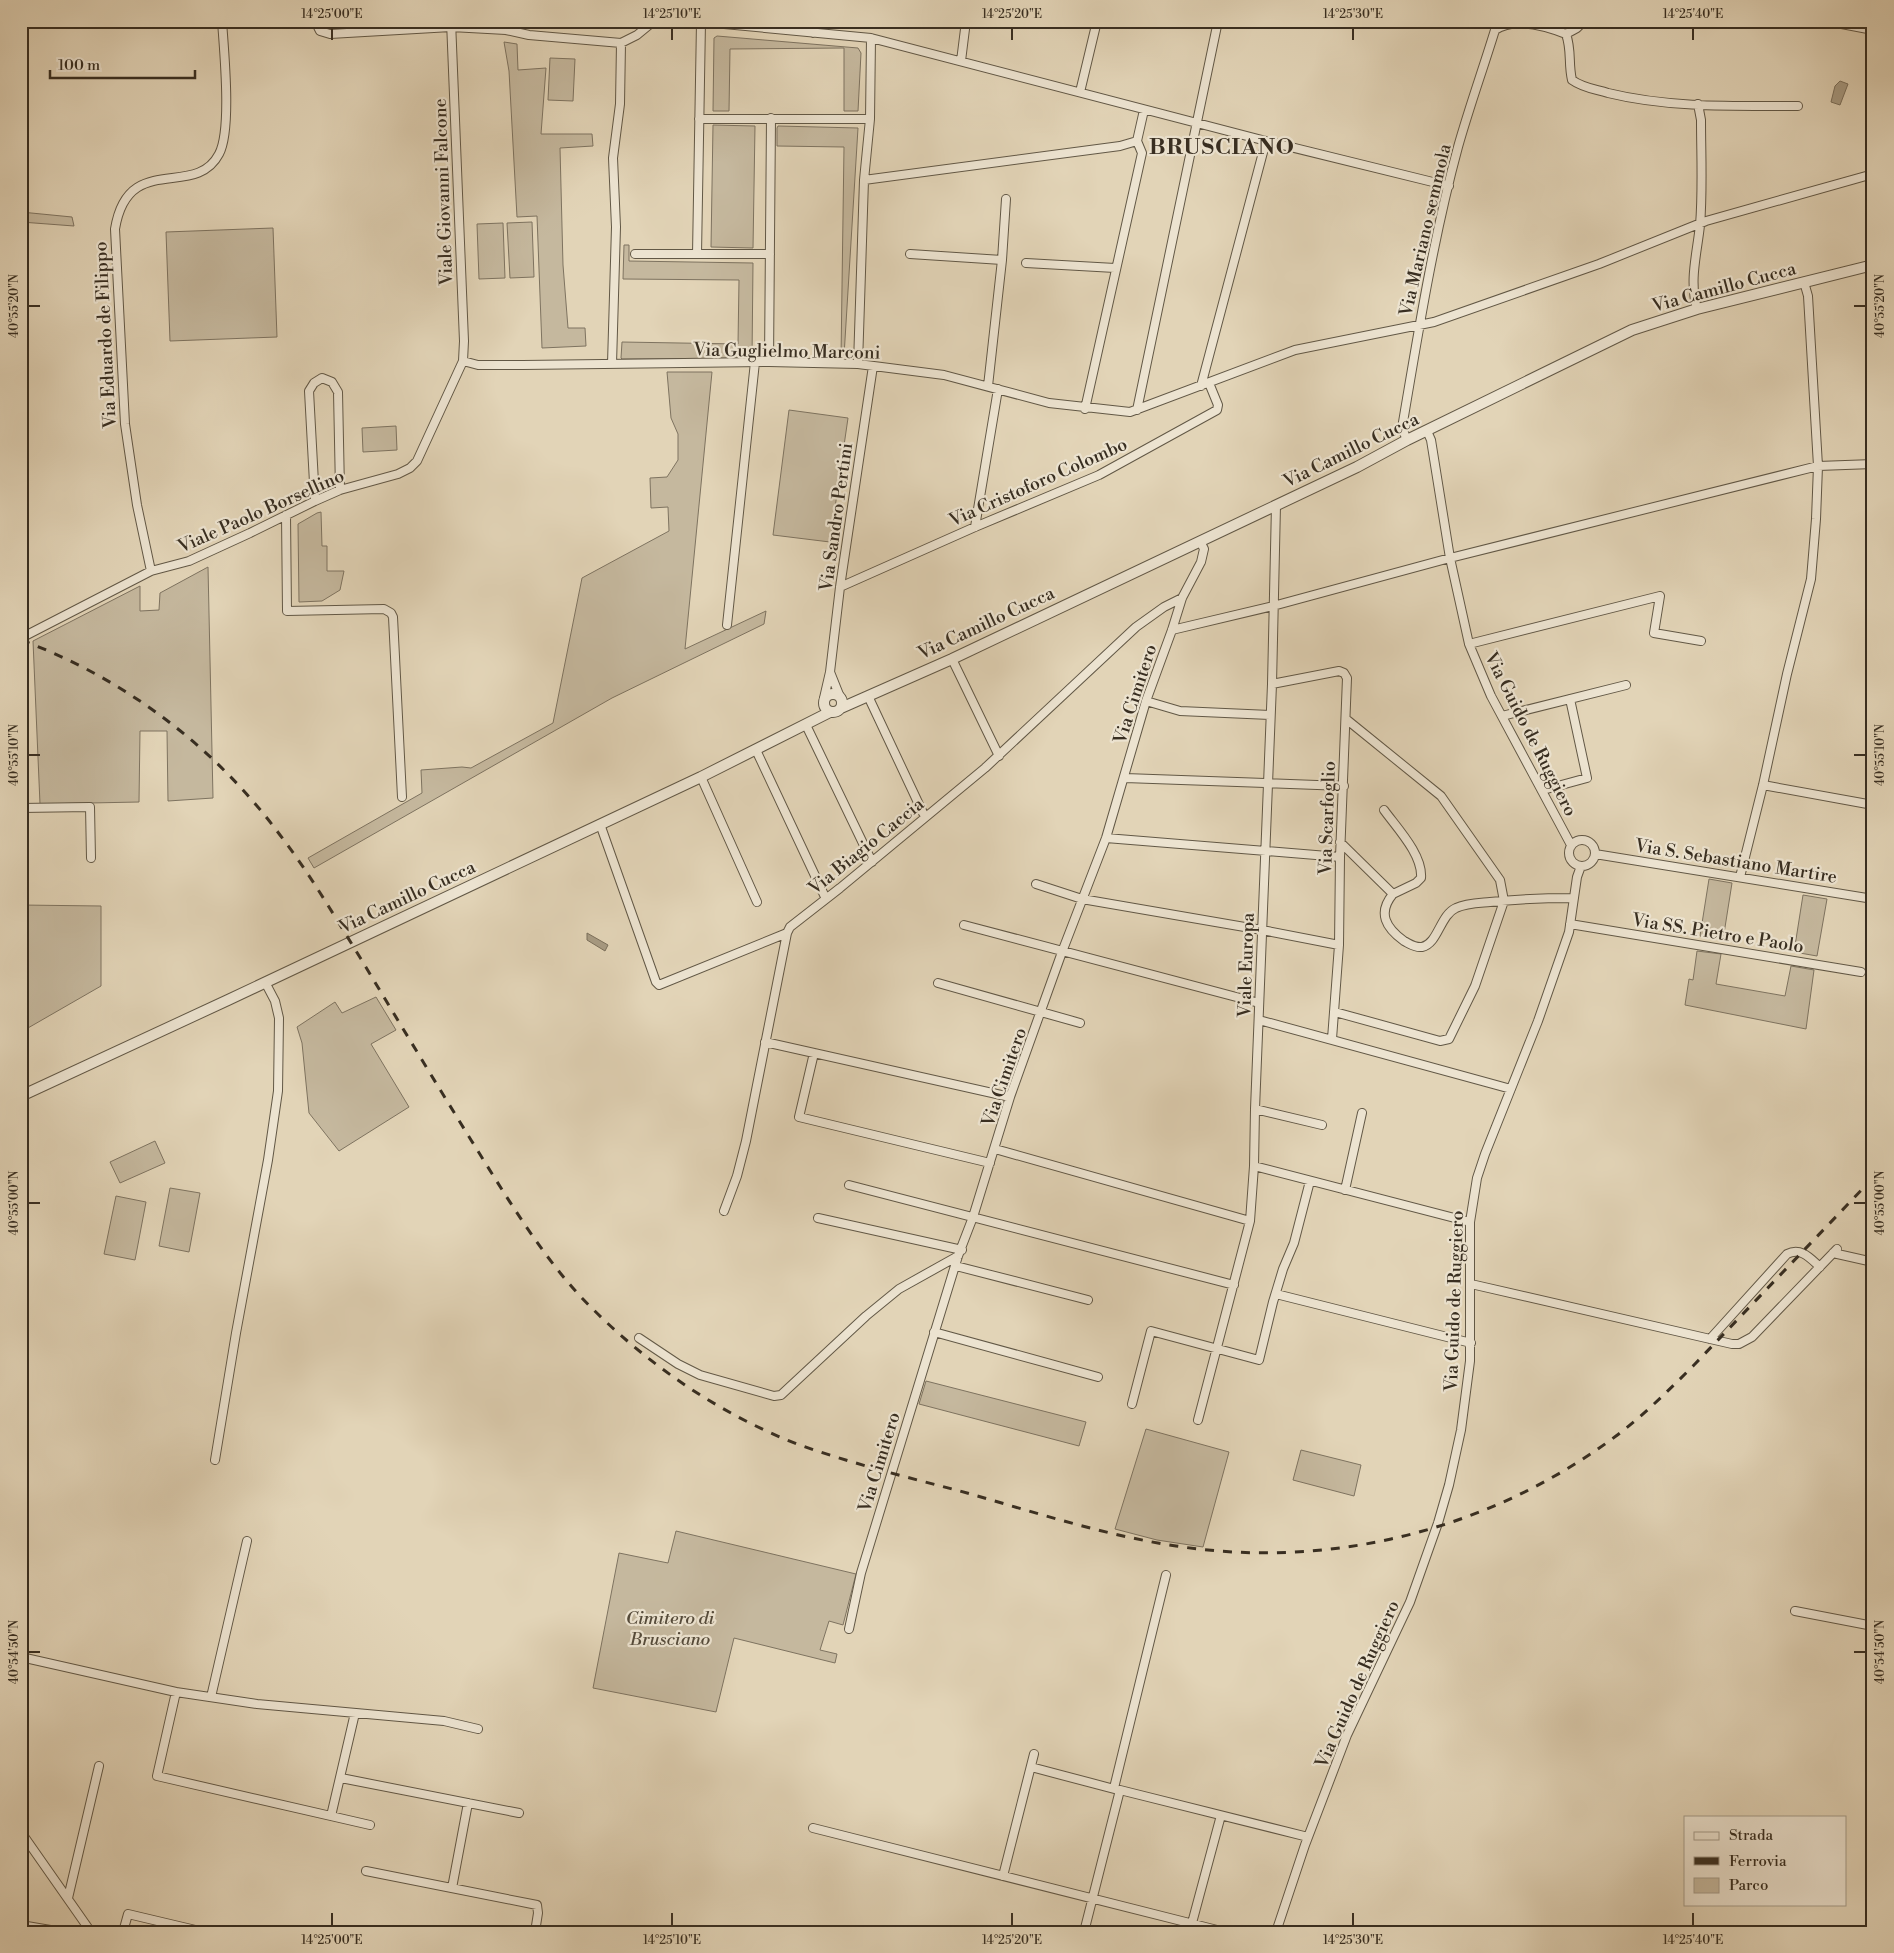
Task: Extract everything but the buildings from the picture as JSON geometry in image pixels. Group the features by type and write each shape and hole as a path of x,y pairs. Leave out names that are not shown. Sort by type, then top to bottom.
{"street":[{"path":"119,21 146,24"},
{"name":"Via Eduardo de Filippo","path":"151,571 137,504 125,424 114,229 125,197 134,188 148,182 194,174 204,170 216,159 224,139 226,107 222,21"},
{"path":"315,21 320,31 330,34 451,24 506,30 529,35 621,44 637,35 654,21"},
{"path":"506,30 507,21"},
{"path":"692,21 871,38 1144,110 1448,186"},
{"path":"813,33 814,21"},
{"path":"962,61 966,21"},
{"path":"1080,92 1097,21"},
{"path":"1137,410 1218,21"},
{"name":"Via Mariano semmola","path":"1407,440 1402,428 1419,325 1448,186 1458,146 1495,30 1495,21"},
{"path":"1495,30 1503,24 1521,24 1550,28 1566,34 1577,28 1584,21"},
{"path":"1826,21 1873,30"},
{"path":"697,254 701,22"},
{"name":"Viale Giovanni Falcone","path":"451,24 460,220 463,361"},
{"path":"1566,34 1570,45 1570,72 1572,80 1580,86 1632,99 1698,104 1798,106"},
{"path":"858,364 864,180 870,119 871,38"},
{"path":"612,364 616,227 613,158 620,104 621,44"},
{"path":"1697,309 1693,269 1700,224 1701,120 1698,104"},
{"path":"1085,409 1142,153 1137,141 1144,110"},
{"path":"769,362 771,118"},
{"path":"699,119 870,119"},
{"path":"864,180 1102,149 1137,141"},
{"path":"1205,384 1266,141"},
{"name":"Via Guglielmo Marconi","path":"463,361 478,365 755,362 858,364 937,374 1049,403 1085,409 1130,412 1295,350 1434,322 1590,267 1700,224 1873,174"},
{"path":"988,386 1002,260 1006,199"},
{"path":"635,254 770,254"},
{"path":"910,254 1002,260"},
{"path":"1026,263 1115,268"},
{"name":"Via Camillo Cucca","path":"841,701 857,700 868,696 952,659 1357,467 1407,440 1632,330 1697,309 1873,265"},
{"path":"1740,877 1812,579 1818,466 1808,296 1804,282"},
{"name":"Viale Paolo Borsellino","path":"21,638 151,571 189,561 340,490 398,474 414,466 463,361"},
{"path":"727,625 755,362"},
{"name":"Via Sandro Pertini","path":"824,700 830,672 840,587 873,366"},
{"path":"314,501 309,392 314,383 322,378 332,382 338,392 340,490"},
{"name":"Via Cristoforo Colombo","path":"840,587 1099,475 1217,410 1218,405 1205,384"},
{"path":"975,527 998,389"},
{"name":"Via Guido de Ruggiero","path":"1427,431 1431,440 1450,558 1469,644 1491,696 1571,845"},
{"path":"1172,630 1273,606 1450,558 1818,466 1873,464"},
{"name":"Viale Europa","path":"1198,1420 1250,1221 1254,1166 1266,851 1276,505"},
{"path":"286,515 287,611 384,609 391,613 393,617 402,797"},
{"name":"Via Cimitero","path":"849,1629 861,1573 934,1332 995,1149 1010,1097 1062,952 1106,838 1146,701 1182,598 1201,562 1204,549 1200,541"},
{"path":"1469,644 1660,596 1654,633 1701,641"},
{"name":"Via Biagio Caccia","path":"787,933 790,927 872,862 999,756 1115,644 1164,607 1182,598"},
{"path":"952,659 999,756"},
{"name":"Via Scarfoglio","path":"1272,684 1339,670 1347,678 1344,786 1340,842 1339,945 1332,1039"},
{"name":"Via Sandro Pertini","path":"830,672 841,701"},
{"path":"1502,716 1626,685"},
{"path":"832,693 841,701 836,712 830,712 825,708 824,700 832,693"},
{"path":"868,696 922,813"},
{"path":"1543,790 1587,778 1570,699"},
{"name":"Via Camillo Cucca","path":"806,725 824,700"},
{"path":"1146,701 1180,711 1270,715"},
{"name":"Via Camillo Cucca","path":"21,1096 701,777 830,712"},
{"path":"1335,1012 1440,1041 1449,1039 1475,986 1504,901 1500,880 1440,796 1346,719"},
{"path":"806,725 872,862"},
{"path":"756,750 826,899"},
{"path":"701,777 757,902"},
{"path":"1125,778 1344,786"},
{"path":"1763,786 1873,805"},
{"path":"21,808 90,807 91,858"},
{"path":"1384,810 1417,858 1421,871 1421,878 1416,883 1393,894 1388,899 1385,910 1387,925 1392,932 1414,946 1423,947 1431,942 1449,913 1456,908 1472,904 1504,901 1574,898"},
{"path":"600,824 656,982 659,985 787,933"},
{"path":"1106,838 1340,856"},
{"path":"1578,840 1586,840 1593,846 1595,854 1592,861 1581,866 1574,863 1569,856 1571,845 1578,840"},
{"path":"1340,842 1393,894"},
{"name":"Via S. Sebastiano Martire","path":"1595,854 1873,899"},
{"name":"Via Guido de Ruggiero","path":"1276,1932 1308,1837 1347,1735 1410,1602 1450,1485 1461,1430 1471,1343 1470,1222 1477,1178 1484,1154 1540,1014 1569,932 1576,877 1581,866"},
{"path":"1036,884 1082,899 1339,945"},
{"name":"Via SS. Pietro e Paolo","path":"1570,924 1862,972"},
{"path":"964,925 1259,1003"},
{"path":"724,1212 737,1176 746,1141 787,933"},
{"path":"215,1460 268,1160 278,1091 279,1018 275,1001 265,982"},
{"path":"938,983 1080,1023"},
{"path":"1259,1020 1511,1089"},
{"path":"765,1042 1010,1097"},
{"path":"814,1053 799,1117 990,1163"},
{"path":"1255,1109 1322,1125"},
{"path":"1345,1190 1362,1113"},
{"path":"995,1149 1250,1221"},
{"path":"1254,1166 1470,1222"},
{"path":"1132,1404 1151,1331 1258,1360 1310,1181"},
{"path":"849,1185 1234,1286"},
{"path":"818,1218 960,1253"},
{"path":"1710,1339 1787,1254 1800,1251 1820,1267"},
{"path":"1470,1284 1732,1344 1745,1342 1752,1337 1835,1251 1873,1262"},
{"path":"638,1338 678,1364 700,1375 774,1396 781,1395 866,1316 899,1289 960,1253"},
{"path":"956,1266 1088,1300"},
{"path":"1276,1294 1471,1343"},
{"path":"934,1332 1098,1377"},
{"path":"211,1697 247,1541"},
{"path":"1084,1932 1166,1575"},
{"path":"1795,1611 1873,1626"},
{"path":"21,1657 176,1692 257,1704 444,1721 478,1729"},
{"path":"176,1692 157,1776 370,1825"},
{"path":"331,1816 355,1713"},
{"path":"1003,1876 1034,1754"},
{"path":"68,1898 99,1766"},
{"path":"1030,1768 1308,1837"},
{"path":"340,1778 519,1813"},
{"path":"452,1888 468,1803"},
{"path":"1192,1924 1220,1820"},
{"path":"813,1828 1225,1932"},
{"path":"21,1832 91,1932"},
{"path":"366,1871 537,1905 538,1914 535,1932"},
{"path":"123,1932 128,1914 204,1932"},
{"path":"21,1926 62,1932"}],"green space":[{"path":"717,36 858,48 861,53 858,111 844,111 844,48 730,49 729,111 713,111 714,38"},
{"path":"504,42 517,44 518,70 546,68 541,134 592,134 593,146 560,148 563,265 568,328 585,328 586,346 542,348 537,216 517,217 509,71"},
{"path":"550,58 575,59 573,101 548,100"},
{"path":"713,125 755,126 753,248 711,247"},
{"path":"778,126 858,128 844,356 841,358 844,147 777,146"},
{"path":"21,212 72,217 74,226 21,222"},
{"path":"532,222 534,277 510,278 507,223"},
{"path":"503,223 505,278 479,279 477,224"},
{"path":"273,228 277,337 170,341 166,232"},
{"path":"624,245 629,245 629,261 753,263 752,358 622,359 622,342 738,344 739,280 623,279"},
{"path":"667,372 712,372 685,649 766,611 764,624 612,698 314,868 308,858 422,793 421,770 471,768 553,723 582,578 669,531 668,507 651,508 650,478 667,477 678,460 678,434 671,418"},
{"path":"789,410 848,418 830,542 773,535"},
{"path":"396,426 397,450 363,452 362,428"},
{"path":"321,512 322,546 327,546 327,571 344,571 340,590 322,601 299,602 298,524"},
{"path":"208,567 213,798 168,801 167,731 140,731 139,802 40,804 33,641 140,586 140,611 159,610 160,593"},
{"path":"1709,879 1732,883 1723,940 1700,936"},
{"path":"1803,895 1827,899 1817,956 1794,952"},
{"path":"21,905 101,906 101,986 21,1032"},
{"path":"1697,951 1721,954 1716,984 1785,996 1791,966 1814,970 1806,1029 1685,1005 1689,979 1693,980"},
{"path":"376,997 396,1030 371,1044 409,1107 339,1151 309,1113 302,1043 297,1027 335,1002 342,1013"},
{"path":"155,1141 165,1163 120,1183 110,1162"},
{"path":"170,1188 200,1193 189,1252 159,1246"},
{"path":"116,1196 146,1202 135,1260 104,1254"},
{"path":"926,1381 1086,1422 1079,1446 919,1404"},
{"path":"1146,1429 1229,1452 1203,1547 1157,1540 1115,1529"},
{"path":"1301,1450 1361,1465 1354,1496 1293,1480"},
{"name":"Cimitero di Brusciano","path":"676,1531 856,1574 843,1625 829,1621 820,1650 837,1654 835,1663 734,1638 716,1712 593,1688 619,1553 668,1563"}],"shaded area":[{"path":"1840,81 1848,84 1840,105 1831,102 1835,86"},
{"path":"587,933 608,945 605,951 587,940"}],"railway":[{"path":"21,640 96,674 131,695 197,745 227,773 254,803 302,865 322,896 522,1221 564,1278 603,1319 654,1363 708,1400 767,1431 797,1444 858,1464 1121,1536 1176,1546 1234,1552 1292,1552 1350,1547 1407,1535 1462,1518 1516,1496 1567,1469 1616,1436 1666,1393 1694,1365 1873,1178"}],"district":[{"name":"BRUSCIANO","path":"1222,146"}]}
